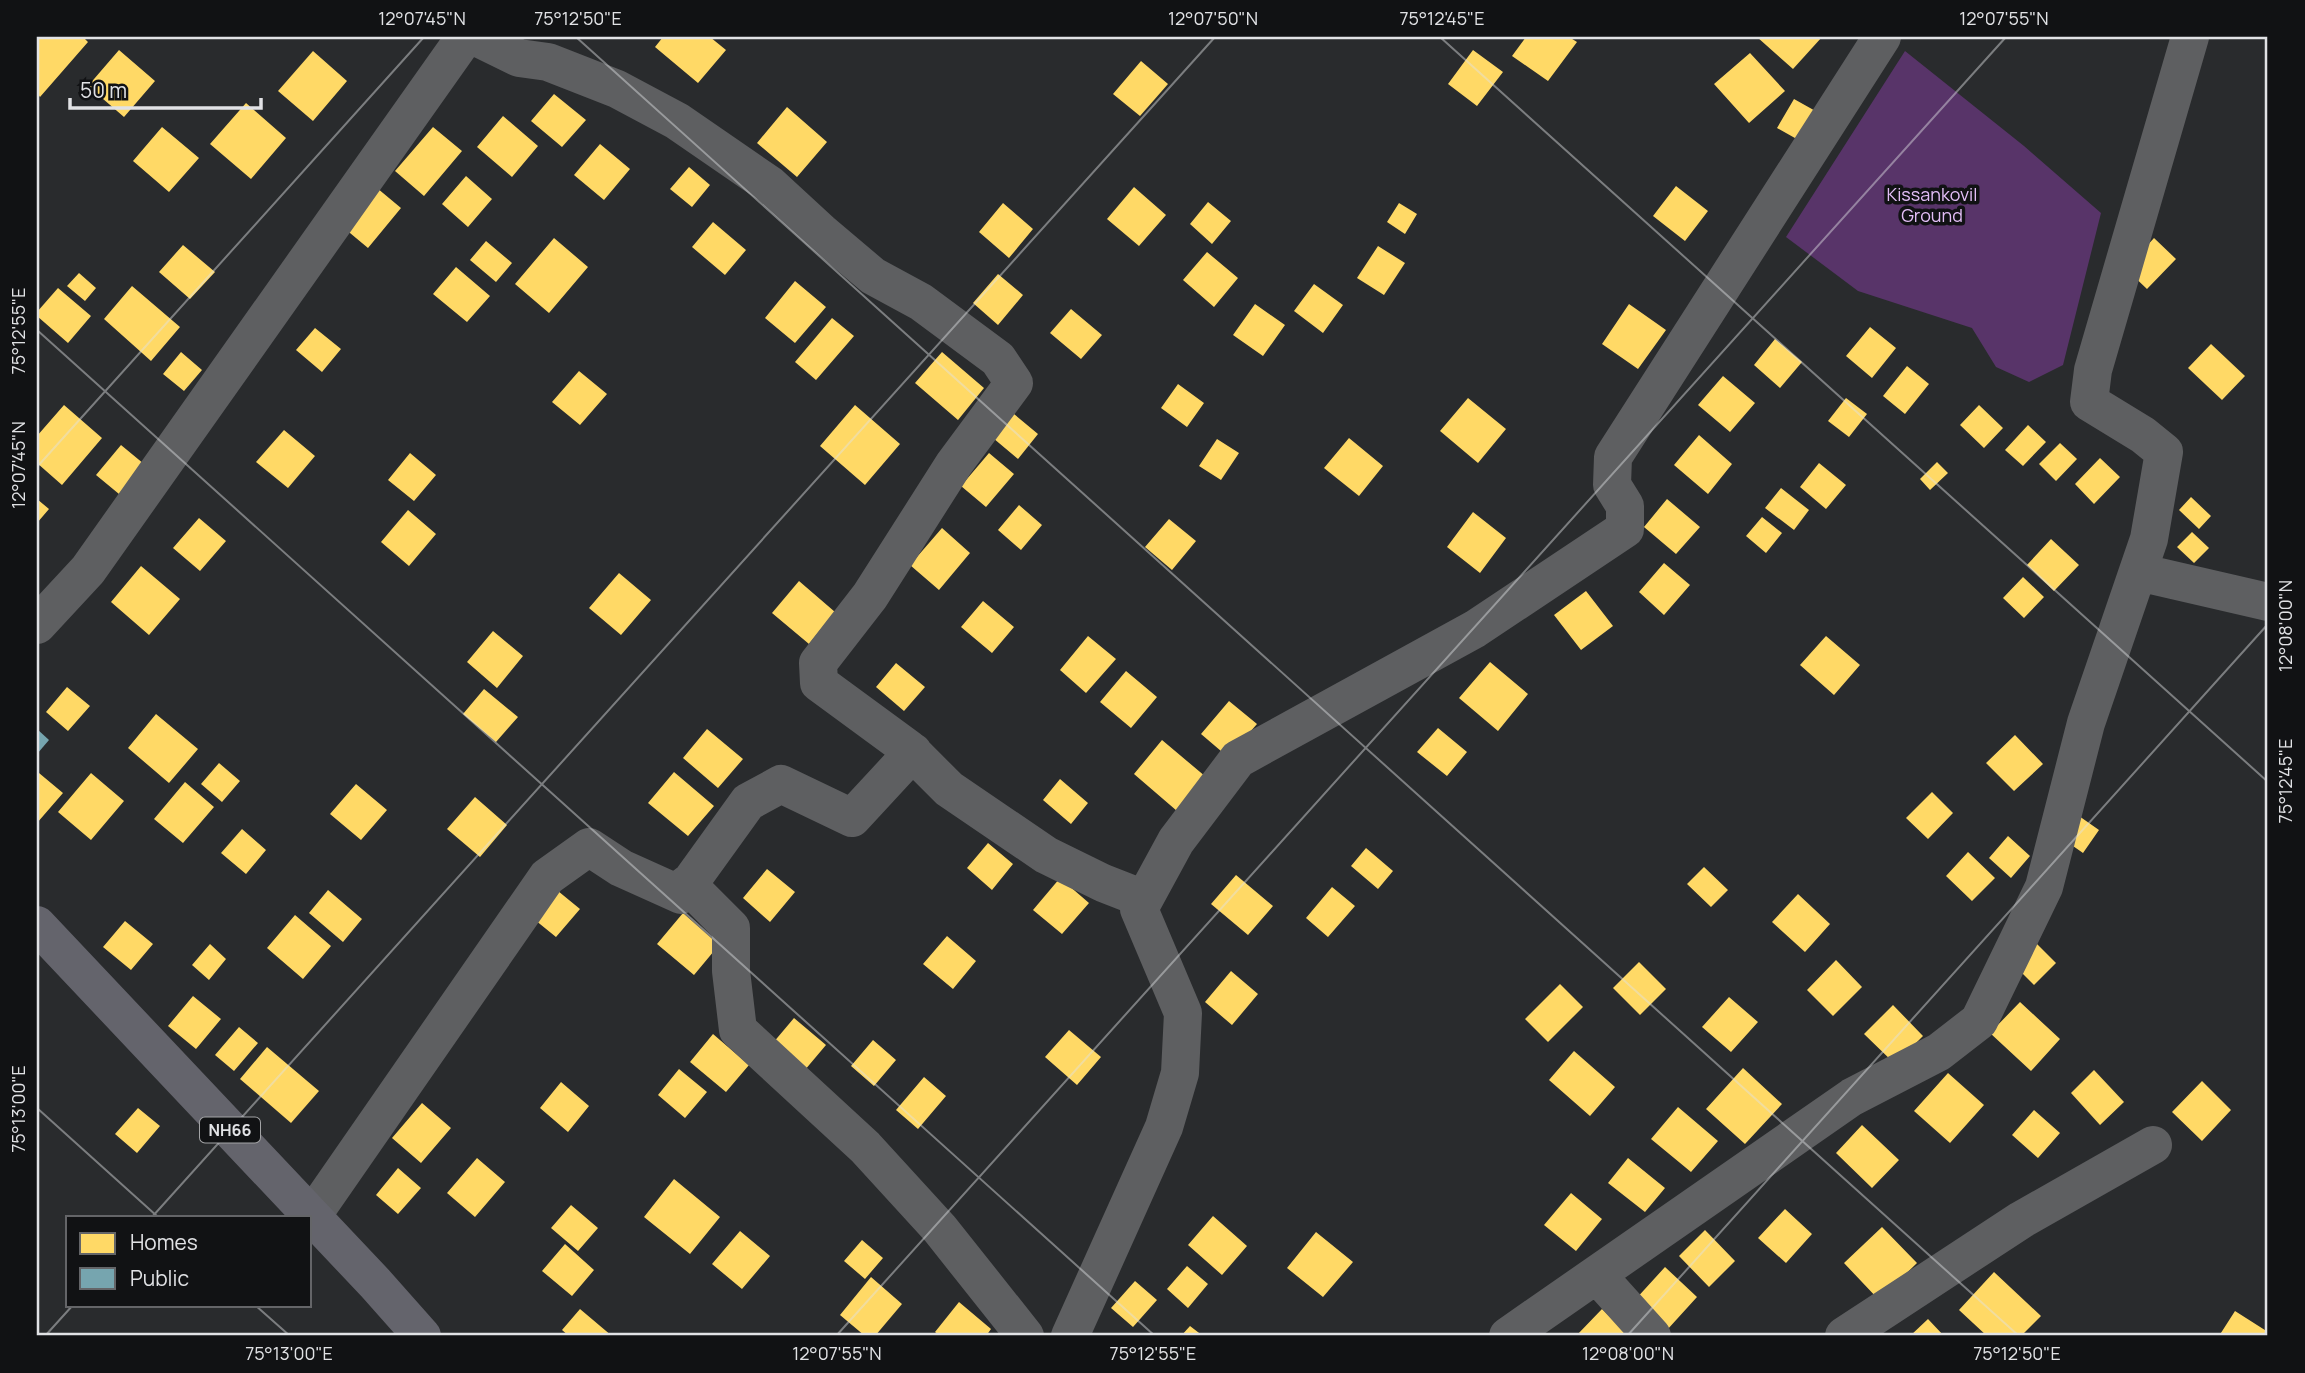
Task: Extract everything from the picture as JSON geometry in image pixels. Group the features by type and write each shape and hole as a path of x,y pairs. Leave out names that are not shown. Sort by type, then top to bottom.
{"highway":[{"name":"NH66","path":"37,925 422,1336"}],"street":[{"path":"37,625 88,570 465,37"},
{"path":"477,37 519,58 548,62 617,89 677,121 770,185 821,233 873,276 921,302 998,359 1014,383 954,464 870,596 818,663 819,683 912,752 949,789 1046,855 1103,883 1144,899"},
{"path":"1070,1336 1164,1127 1180,1073 1184,1013 1139,909 1176,841 1238,759 1475,629 1625,529 1625,506 1612,485 1613,457 1882,37"},
{"path":"1508,1336 1852,1097 1939,1052 1979,1021 2045,887 2086,723 2149,539 2164,452 2143,435 2089,402 2093,370 2190,37"},
{"path":"2138,572 2268,602"},
{"path":"312,1216 547,877 589,847 621,868 681,895 748,802 781,784 852,818 912,752"},
{"path":"687,884 731,929 731,971 737,1030 865,1147 940,1229 1025,1336"},
{"path":"1844,1336 2021,1220 2153,1145"},
{"path":"1597,1275 1652,1336"}],"green space":[{"name":"Kissankovil Ground","path":"1905,51 2024,146 2101,213 2063,365 2029,382 1996,367 1972,328 1858,291 1786,237"}],"building: Homes":[{"path":"37,37 83,37 88,42 40,97 37,93"},
{"path":"663,37 710,37 726,50 698,83 655,47"},
{"path":"1526,37 1569,37 1577,42 1548,81 1512,56"},
{"path":"1757,37 1822,37 1793,69"},
{"path":"119,50 155,81 124,117 88,86"},
{"path":"1473,50 1503,72 1477,106 1448,84"},
{"path":"313,51 347,81 313,121 278,91"},
{"path":"1750,53 1785,91 1749,123 1714,84"},
{"path":"1141,61 1168,84 1140,116 1113,94"},
{"path":"554,94 586,120 562,147 531,121"},
{"path":"1794,99 1819,113 1802,142 1777,128"},
{"path":"246,103 286,138 251,179 210,144"},
{"path":"787,107 827,142 797,177 757,143"},
{"path":"503,116 538,146 512,177 477,147"},
{"path":"162,127 199,158 169,192 133,161"},
{"path":"433,127 462,151 424,196 395,171"},
{"path":"600,144 630,169 604,200 574,175"},
{"path":"689,167 710,185 692,207 670,189"},
{"path":"466,176 492,199 468,227 442,204"},
{"path":"1676,186 1708,211 1685,241 1653,216"},
{"path":"1134,187 1166,215 1139,246 1107,219"},
{"path":"377,188 401,208 368,248 344,228"},
{"path":"1208,202 1231,221 1212,244 1190,224"},
{"path":"1003,203 1033,229 1009,258 979,232"},
{"path":"1399,203 1417,214 1405,234 1387,222"},
{"path":"713,222 746,250 725,275 692,247"},
{"path":"554,238 588,267 549,313 515,284"},
{"path":"2154,238 2176,259 2147,289 2126,269"},
{"path":"486,241 512,263 496,282 470,260"},
{"path":"183,245 215,272 190,299 159,272"},
{"path":"1378,246 1405,263 1384,295 1357,278"},
{"path":"1207,252 1238,278 1214,307 1183,280"},
{"path":"456,267 490,296 467,322 433,294"},
{"path":"79,273 96,288 85,301 67,286"},
{"path":"998,274 1023,295 998,325 973,303"},
{"path":"795,281 826,307 795,343 765,318"},
{"path":"1314,284 1343,305 1323,333 1294,311"},
{"path":"132,286 180,327 151,361 104,319"},
{"path":"58,288 91,316 68,343 37,316 37,312"},
{"path":"1255,304 1285,325 1263,356 1233,335"},
{"path":"1629,304 1666,330 1638,369 1602,344"},
{"path":"1071,309 1102,335 1081,359 1050,333"},
{"path":"832,318 854,336 816,380 795,362"},
{"path":"1870,327 1896,348 1872,378 1846,356"},
{"path":"315,328 341,349 322,372 296,350"},
{"path":"1775,339 1802,362 1780,388 1754,365"},
{"path":"2211,344 2245,376 2222,400 2188,368"},
{"path":"181,352 202,370 184,391 163,374"},
{"path":"942,352 984,388 958,420 915,383"},
{"path":"1907,366 1929,384 1905,414 1883,396"},
{"path":"579,371 607,394 580,425 552,402"},
{"path":"1723,376 1755,403 1730,432 1698,405"},
{"path":"1178,384 1204,403 1187,427 1161,408"},
{"path":"1468,398 1506,429 1478,463 1440,431"},
{"path":"1846,398 1867,414 1849,437 1828,421"},
{"path":"64,405 102,438 62,485 37,463 37,436"},
{"path":"855,405 900,444 865,485 820,446"},
{"path":"1979,405 2003,428 1984,448 1960,425"},
{"path":"1014,414 1038,434 1018,459 993,438"},
{"path":"2028,425 2046,442 2023,466 2005,450"},
{"path":"284,430 315,456 288,488 256,462"},
{"path":"1699,435 1732,464 1708,494 1674,465"},
{"path":"1349,438 1383,466 1359,496 1324,468"},
{"path":"1217,439 1239,453 1221,480 1199,466"},
{"path":"2060,443 2077,459 2056,481 2039,464"},
{"path":"121,445 144,464 119,494 96,475"},
{"path":"410,453 436,475 414,501 388,480"},
{"path":"989,453 1014,474 986,507 961,486"},
{"path":"2100,458 2120,477 2094,504 2075,484"},
{"path":"1937,462 1948,473 1930,490 1920,479"},
{"path":"1819,463 1846,485 1826,509 1800,487"},
{"path":"1781,488 1809,510 1794,530 1765,508"},
{"path":"2191,497 2211,516 2199,529 2179,510"},
{"path":"37,499 49,509 37,523"},
{"path":"1667,499 1700,527 1676,554 1644,527"},
{"path":"1019,505 1042,525 1021,550 998,530"},
{"path":"408,510 436,534 409,566 381,542"},
{"path":"1473,512 1506,538 1480,573 1447,547"},
{"path":"1762,517 1782,533 1766,553 1746,536"},
{"path":"199,518 226,541 200,571 173,548"},
{"path":"1169,519 1196,541 1172,570 1145,547"},
{"path":"942,528 970,553 939,590 910,565"},
{"path":"2192,532 2209,548 2194,563 2177,547"},
{"path":"2051,539 2079,565 2054,591 2027,565"},
{"path":"1664,563 1690,585 1664,615 1639,592"},
{"path":"141,566 180,599 149,635 111,602"},
{"path":"619,573 651,600 621,635 589,608"},
{"path":"2023,577 2044,597 2024,618 2003,598"},
{"path":"799,581 835,612 809,644 772,613"},
{"path":"1586,591 1613,626 1581,650 1554,615"},
{"path":"983,601 1014,627 992,653 961,627"},
{"path":"493,631 523,656 497,688 467,662"},
{"path":"1088,636 1116,659 1086,693 1060,670"},
{"path":"1826,636 1860,665 1834,695 1800,665"},
{"path":"1490,662 1528,694 1498,731 1459,698"},
{"path":"896,663 925,687 904,711 876,687"},
{"path":"1126,671 1157,697 1131,728 1100,702"},
{"path":"67,687 90,706 68,731 46,712"},
{"path":"484,689 518,717 496,742 463,714"},
{"path":"1229,701 1257,724 1228,757 1201,734"},
{"path":"156,714 198,749 169,783 128,748"},
{"path":"1438,728 1467,752 1447,776 1417,752"},
{"path":"707,729 743,759 718,788 683,758"},
{"path":"2015,735 2043,764 2014,791 1986,763"},
{"path":"1162,740 1206,777 1177,811 1134,774"},
{"path":"219,763 240,781 222,802 201,784"},
{"path":"674,772 714,806 688,836 648,803"},
{"path":"39,773 63,793 37,823 37,776"},
{"path":"91,773 124,801 91,840 58,812"},
{"path":"1060,779 1088,803 1071,824 1043,800"},
{"path":"185,782 214,807 183,843 154,819"},
{"path":"356,784 387,810 361,840 330,814"},
{"path":"1932,792 1953,813 1928,839 1906,818"},
{"path":"475,797 507,825 480,857 447,829"},
{"path":"2079,816 2099,830 2083,853 2063,839"},
{"path":"242,829 266,850 246,874 221,853"},
{"path":"2008,836 2030,856 2011,878 1989,858"},
{"path":"988,843 1013,864 992,890 967,868"},
{"path":"1366,848 1393,871 1378,889 1351,866"},
{"path":"1968,852 1995,878 1972,901 1946,876"},
{"path":"1704,867 1728,890 1711,907 1687,884"},
{"path":"767,869 795,892 770,922 743,898"},
{"path":"1236,875 1273,906 1248,935 1211,904"},
{"path":"1060,878 1089,903 1062,934 1033,910"},
{"path":"1332,887 1355,906 1328,937 1306,918"},
{"path":"328,890 362,919 343,942 309,913"},
{"path":"558,891 580,909 556,937 535,920"},
{"path":"1798,894 1830,924 1805,952 1772,922"},
{"path":"683,913 719,945 694,975 657,944"},
{"path":"295,915 331,946 303,979 267,948"},
{"path":"125,921 153,944 131,970 103,947"},
{"path":"947,936 976,961 953,989 923,964"},
{"path":"2033,940 2056,963 2034,985 2011,962"},
{"path":"210,944 226,959 209,980 192,965"},
{"path":"1836,960 1862,987 1833,1016 1807,990"},
{"path":"1639,962 1666,989 1640,1015 1613,988"},
{"path":"1231,971 1258,994 1232,1025 1205,1002"},
{"path":"1560,984 1583,1007 1548,1042 1525,1019"},
{"path":"193,996 221,1019 196,1049 168,1026"},
{"path":"1729,997 1758,1022 1731,1052 1702,1027"},
{"path":"2020,1002 2060,1039 2031,1071 1990,1033"},
{"path":"1893,1005 1923,1036 1895,1064 1864,1034"},
{"path":"794,1018 826,1045 799,1077 767,1050"},
{"path":"239,1027 258,1043 234,1071 215,1055"},
{"path":"1069,1030 1101,1057 1077,1085 1045,1057"},
{"path":"713,1034 749,1065 726,1092 690,1062"},
{"path":"873,1040 896,1060 874,1086 851,1066"},
{"path":"267,1047 319,1091 291,1123 240,1079"},
{"path":"1574,1051 1615,1087 1590,1116 1549,1080"},
{"path":"1743,1068 1782,1104 1745,1144 1706,1109"},
{"path":"679,1069 707,1092 685,1118 658,1095"},
{"path":"2094,1070 2124,1102 2100,1125 2071,1093"},
{"path":"1948,1073 1984,1105 1950,1143 1914,1111"},
{"path":"924,1077 946,1096 918,1129 896,1110"},
{"path":"2202,1081 2231,1110 2202,1141 2172,1112"},
{"path":"561,1082 589,1106 568,1132 540,1108"},
{"path":"422,1103 451,1128 421,1163 392,1138"},
{"path":"1678,1107 1718,1141 1691,1172 1651,1139"},
{"path":"138,1108 160,1126 137,1153 115,1134"},
{"path":"2034,1110 2060,1133 2038,1158 2012,1135"},
{"path":"1862,1125 1899,1160 1872,1188 1836,1153"},
{"path":"477,1158 505,1182 475,1217 447,1193"},
{"path":"1628,1158 1665,1188 1645,1212 1608,1183"},
{"path":"398,1168 421,1188 398,1214 376,1195"},
{"path":"674,1179 720,1217 690,1254 644,1217"},
{"path":"1571,1193 1602,1219 1576,1251 1544,1225"},
{"path":"571,1205 598,1228 578,1251 551,1228"},
{"path":"1785,1209 1812,1234 1786,1263 1758,1238"},
{"path":"1213,1216 1247,1246 1222,1275 1188,1245"},
{"path":"1882,1227 1917,1263 1879,1300 1844,1263"},
{"path":"1705,1230 1735,1261 1709,1287 1679,1256"},
{"path":"740,1231 770,1256 742,1289 712,1264"},
{"path":"1316,1232 1353,1262 1323,1297 1287,1268"},
{"path":"862,1240 883,1258 865,1279 844,1261"},
{"path":"565,1244 594,1270 572,1296 542,1271"},
{"path":"1187,1266 1208,1284 1188,1308 1167,1289"},
{"path":"1665,1267 1697,1297 1667,1330 1634,1301"},
{"path":"1994,1272 2041,1316 2021,1336 1987,1336 1959,1310"},
{"path":"871,1277 902,1304 875,1336 865,1336 840,1315"},
{"path":"1135,1281 1157,1300 1133,1327 1111,1308"},
{"path":"959,1302 991,1329 986,1336 940,1336 935,1332"},
{"path":"580,1309 612,1336 569,1336 562,1330"},
{"path":"1602,1309 1630,1336 1576,1336"},
{"path":"2235,1311 2268,1332 2265,1336 2219,1336"},
{"path":"1928,1319 1944,1336 1910,1336"},
{"path":"1190,1326 1203,1336 1181,1336"}],"building: Public":[{"path":"37,729 49,740 37,754"}]}
